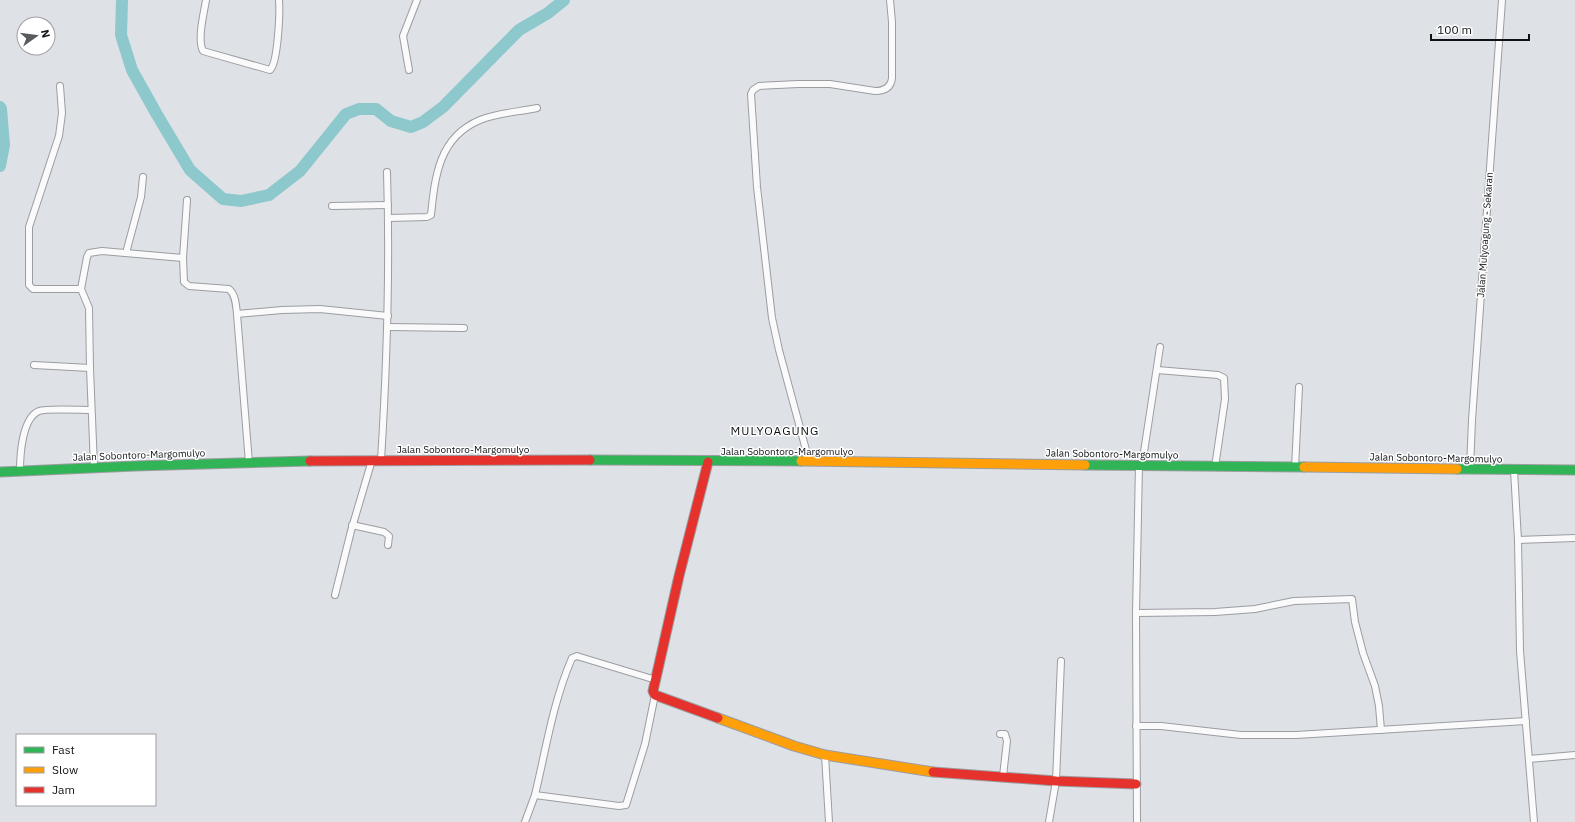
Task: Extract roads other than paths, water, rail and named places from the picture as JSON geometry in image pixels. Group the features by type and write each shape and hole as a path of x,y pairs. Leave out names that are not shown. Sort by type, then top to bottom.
{"street":[{"path":"206,0 201,34 201,47 204,51 269,70 272,69 273,66 278,33 279,0"},
{"path":"409,70 403,36 417,0"},
{"path":"809,461 779,350 772,318 757,187 751,94 753,90 759,86 798,84 830,84 875,91 881,91 888,87 892,78 892,22 890,0"},
{"name":"Jalan Mulyoagung - Sekaran","path":"1470,469 1472,412 1502,0"},
{"path":"60,86 62,113 59,136 44,186 33,212 29,227 30,285 33,289 81,289"},
{"path":"389,218 427,217 431,215 436,178 445,150 454,137 470,125 481,120 537,108"},
{"path":"335,595 352,525 377,460 388,327 389,218 387,172"},
{"path":"126,253 141,197 143,177"},
{"path":"187,200 183,258 184,282 186,285 229,289 235,297 238,314 249,463"},
{"path":"332,206 388,205"},
{"path":"94,467 91,410 89,308 81,289 87,257 89,253 102,251 183,258"},
{"path":"238,314 282,310 320,309 388,316"},
{"path":"388,327 464,328"},
{"path":"1138,822 1136,784 1136,614 1140,465 1160,347"},
{"path":"34,365 90,368"},
{"path":"1157,370 1218,375 1224,378 1225,399 1215,467"},
{"path":"1295,468 1299,387"},
{"path":"20,471 21,446 27,425 34,414 42,410 91,410"},
{"name":"Jalan Sobontoro-Margomulyo","path":"0,472 94,467 377,460 708,462 809,461 1295,468 1575,470"},
{"path":"536,796 619,806 626,805 645,744 655,695 654,691 656,680 689,531 708,462"},
{"path":"1514,470 1518,540 1520,651 1534,822"},
{"path":"352,525 384,532 389,536 388,545"},
{"path":"1518,540 1575,538"},
{"path":"1136,614 1215,612 1255,609 1294,601 1352,599 1355,622 1363,653 1375,686 1379,706 1381,730"},
{"path":"525,822 536,796 551,720 564,677 572,658 577,656 656,680"},
{"path":"1049,822 1056,781 1061,661"},
{"path":"655,695 794,746 825,755 936,772 1056,781 1136,784"},
{"path":"1136,726 1162,726 1241,735 1319,734 1526,721"},
{"path":"1000,734 1005,734 1007,741 1003,776"},
{"path":"825,755 828,822"},
{"path":"1529,759 1575,755"}],"waterway":[{"path":"122,0 121,35 132,70 156,113 190,170 223,199 241,201 269,195 300,171 346,114 359,109 376,109 391,121 411,127 423,122 443,107 519,30 548,13 564,0"},
{"path":"0,107 4,145 0,166"}],"district":[{"name":"MULYOAGUNG","path":"775,430"}]}
